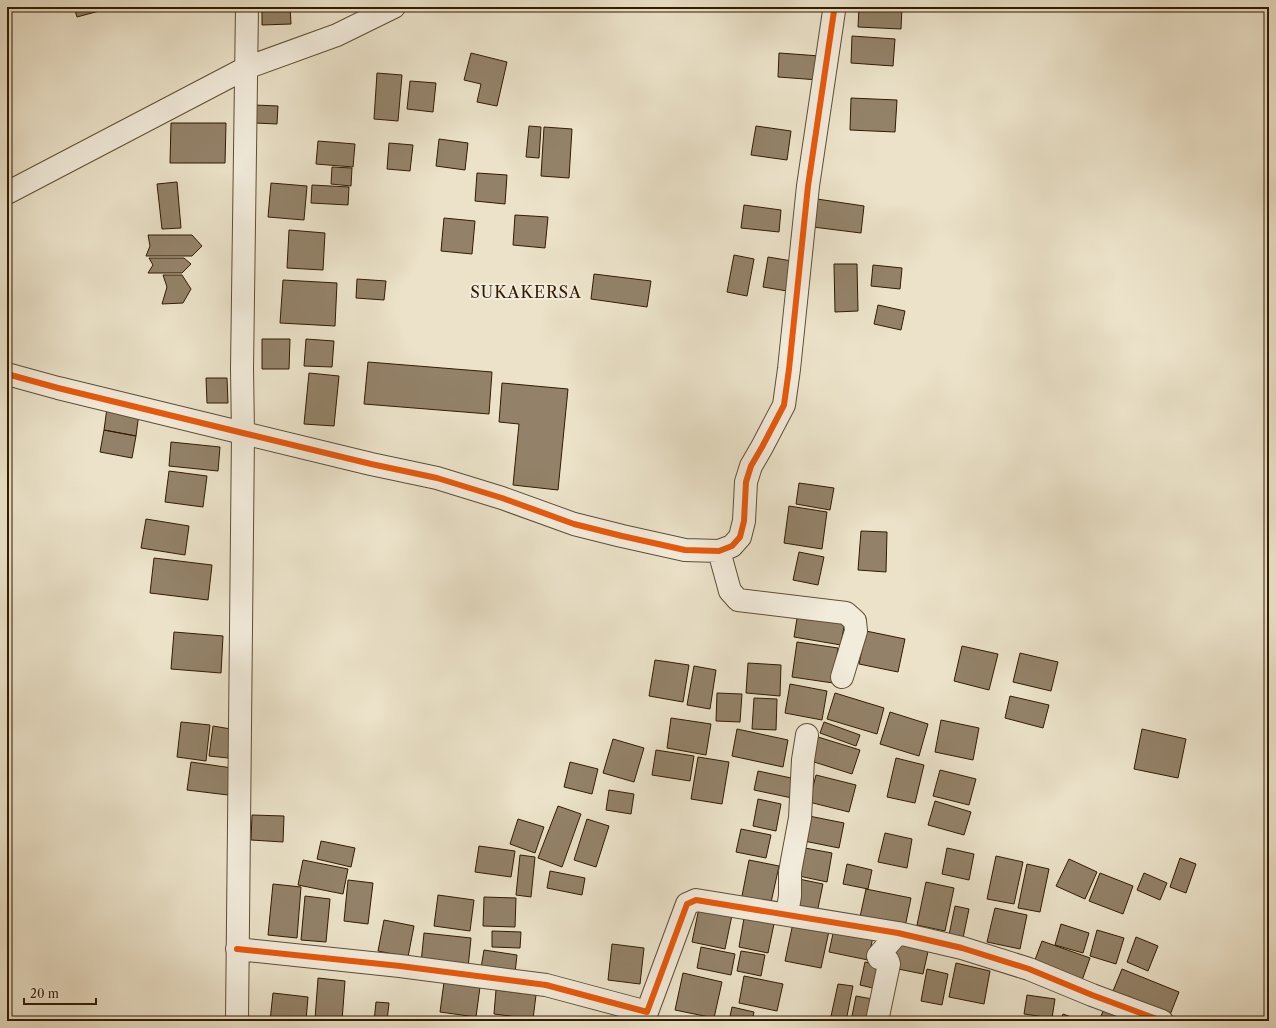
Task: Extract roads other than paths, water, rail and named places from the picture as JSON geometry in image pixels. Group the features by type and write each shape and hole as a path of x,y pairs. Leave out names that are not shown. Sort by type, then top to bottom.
{"street":[{"path":"237,1021 243,434 242,369 247,7"},
{"path":"7,193 246,68 337,35 394,7"},
{"path":"7,374 243,434 437,478 502,498 574,524 622,536 685,550 719,551 732,546 740,537 744,521 746,482 751,466 784,405 808,186 834,11"},
{"path":"719,551 730,591 738,600 846,613 855,621 856,631 842,677"},
{"path":"787,914 790,896 790,872 800,818 802,760 807,735"},
{"path":"237,949 400,966 546,985 646,1016 686,904 696,900 898,933 962,948 1029,969 1092,995 1162,1021"},
{"path":"877,1021 889,964 888,961 879,958 878,956 898,933"}],"district":[{"name":"SUKAKERSA","path":"526,292"}]}
